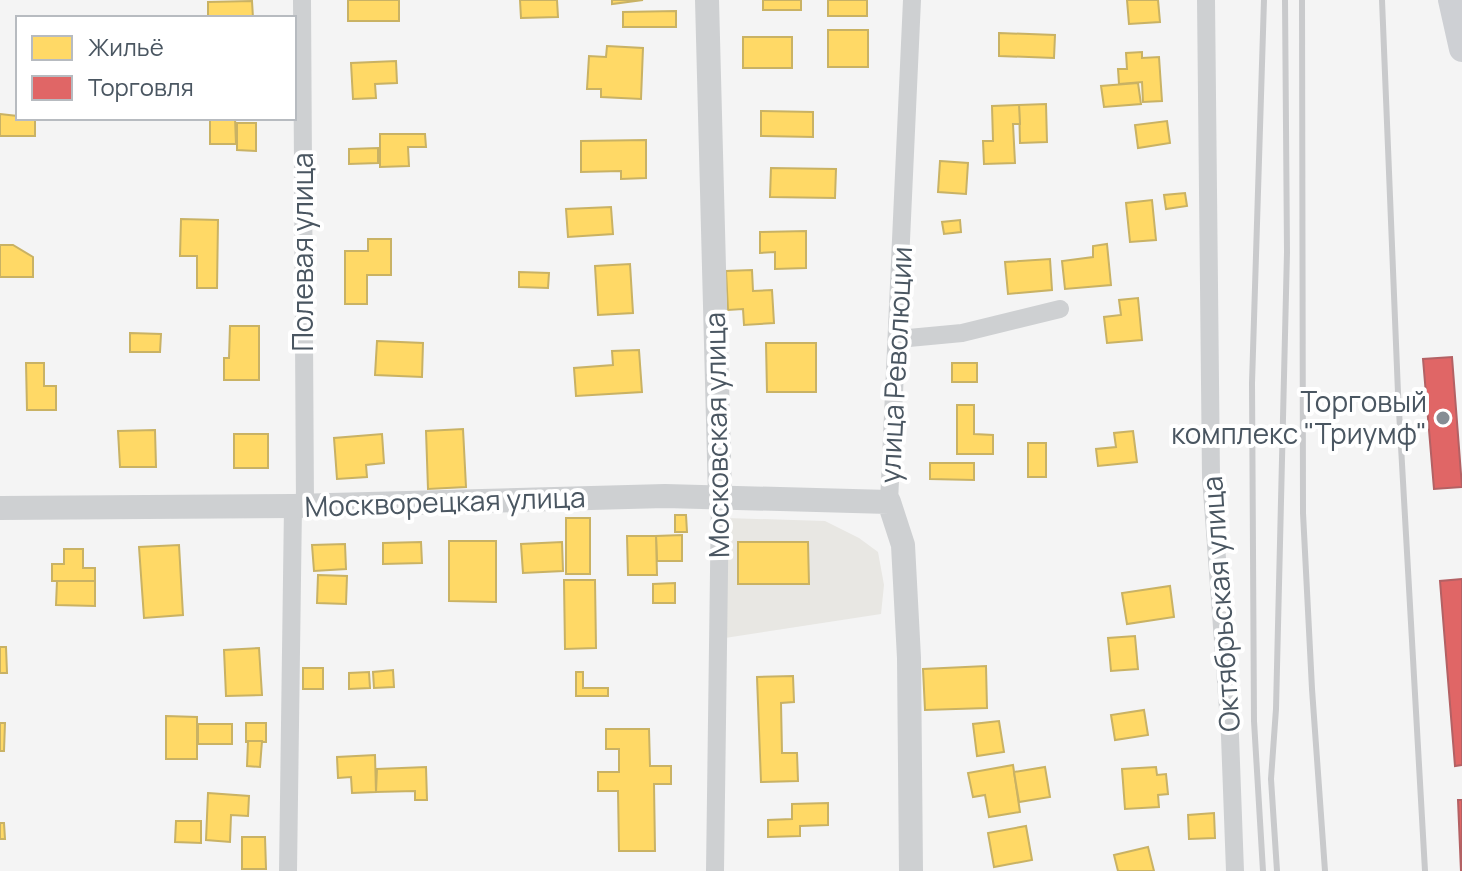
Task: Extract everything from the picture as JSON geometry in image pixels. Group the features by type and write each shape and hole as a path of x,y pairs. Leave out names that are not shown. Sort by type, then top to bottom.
{"main road":[{"path":"1451,0 1462,49"}],"street":[{"name":"Полевая улица","path":"288,871 299,505 302,0"},
{"name":"Московская улица","path":"707,0 720,497 715,871"},
{"name":"улица Революции","path":"911,871 909,658 903,545 889,502 912,0"},
{"name":"Октябрьская улица","path":"1206,0 1211,477 1230,736 1235,871"},
{"path":"898,339 962,333 1060,309"},
{"name":"Москворецкая улица","path":"0,508 299,505 649,496 889,502"}],"shaded area":[{"path":"727,518 825,521 859,538 878,552 884,585 881,614 725,638"}],"building: Жильё":[{"path":"348,0 399,0 399,21 348,21"},
{"path":"520,0 557,0 558,17 521,18"},
{"path":"612,0 643,0 612,4"},
{"path":"763,0 801,0 801,10 763,10"},
{"path":"828,0 867,0 867,16 828,16"},
{"path":"1127,0 1158,0 1160,22 1129,24"},
{"path":"252,1 253,16 208,16 208,2"},
{"path":"676,11 676,27 623,27 623,12"},
{"path":"828,30 868,30 868,67 828,67"},
{"path":"999,33 1055,35 1054,58 999,56"},
{"path":"743,37 792,37 792,68 743,68"},
{"path":"607,46 643,48 641,99 601,97 601,89 587,89 589,56 606,57"},
{"path":"1142,52 1142,58 1159,57 1162,101 1143,102 1142,82 1119,84 1118,69 1127,69 1126,53"},
{"path":"396,61 397,83 375,84 376,98 353,99 351,63"},
{"path":"1138,83 1141,104 1104,107 1101,86"},
{"path":"1046,104 1047,142 1020,143 1019,105"},
{"path":"1019,105 1020,124 1013,124 1015,163 984,164 983,141 993,141 992,106"},
{"path":"761,111 813,112 813,137 761,136"},
{"path":"0,114 16,116 16,120 35,120 35,136 0,136"},
{"path":"210,120 235,120 236,144 210,144"},
{"path":"1167,121 1170,143 1138,148 1135,125"},
{"path":"237,123 256,123 256,151 237,150"},
{"path":"380,134 425,134 426,147 408,147 409,166 380,167"},
{"path":"646,140 646,178 621,179 621,171 581,172 581,141"},
{"path":"378,148 378,163 349,164 349,149"},
{"path":"940,161 968,163 966,194 938,192"},
{"path":"771,168 836,169 835,198 770,197"},
{"path":"1185,193 1187,206 1166,209 1164,195"},
{"path":"1152,200 1156,240 1130,242 1126,203"},
{"path":"611,207 613,234 568,237 566,209"},
{"path":"181,219 218,220 217,288 197,288 197,256 180,256"},
{"path":"960,220 961,232 944,234 942,222"},
{"path":"806,231 806,268 775,269 775,252 760,253 760,232"},
{"path":"368,239 391,239 391,275 367,275 367,304 345,304 345,251 368,251"},
{"path":"1107,244 1111,285 1065,289 1062,261 1093,257 1093,246"},
{"path":"0,245 13,245 33,257 33,277 0,277"},
{"path":"1050,259 1052,290 1008,294 1005,262"},
{"path":"630,264 633,313 598,315 595,266"},
{"path":"752,270 753,291 772,290 774,323 744,325 743,309 728,310 726,271"},
{"path":"519,272 549,273 548,288 519,287"},
{"path":"1138,298 1142,340 1107,343 1104,317 1121,315 1119,300"},
{"path":"230,326 259,326 259,380 224,380 224,358 229,358"},
{"path":"130,333 161,334 160,352 130,352"},
{"path":"377,341 423,343 422,377 375,375"},
{"path":"766,343 816,343 816,392 767,392"},
{"path":"639,350 642,392 576,396 574,368 613,365 612,351"},
{"path":"26,363 44,363 44,386 56,386 56,410 27,410"},
{"path":"952,363 977,363 977,382 952,382"},
{"path":"957,405 974,405 974,434 993,435 993,454 957,454"},
{"path":"463,429 466,487 428,489 426,431"},
{"path":"155,430 156,467 120,467 118,431"},
{"path":"1133,431 1137,462 1098,466 1096,449 1116,447 1114,433"},
{"path":"234,434 268,434 268,468 234,468"},
{"path":"382,434 384,463 366,465 367,477 337,479 334,438"},
{"path":"1028,443 1046,443 1046,477 1028,477"},
{"path":"930,463 974,463 974,480 930,479"},
{"path":"675,515 686,515 687,532 675,532"},
{"path":"566,518 590,518 590,574 566,574"},
{"path":"682,535 682,561 657,561 656,536"},
{"path":"627,536 656,536 657,575 628,575"},
{"path":"449,541 496,541 496,602 449,601"},
{"path":"421,542 422,563 383,564 383,543"},
{"path":"562,542 563,571 523,573 521,544"},
{"path":"738,542 808,542 809,584 738,584"},
{"path":"345,544 346,569 314,571 312,545"},
{"path":"179,545 183,615 144,618 139,547"},
{"path":"64,549 83,549 83,568 95,568 95,581 52,581 52,564 64,564"},
{"path":"318,575 347,576 346,604 317,603"},
{"path":"564,580 595,580 596,648 565,649"},
{"path":"57,581 95,581 95,606 56,605"},
{"path":"675,583 675,603 653,603 653,584"},
{"path":"1170,586 1174,617 1127,624 1122,593"},
{"path":"1135,636 1138,669 1111,671 1108,638"},
{"path":"0,647 6,647 7,673 0,673"},
{"path":"259,648 262,695 226,696 224,650"},
{"path":"986,666 987,708 925,710 923,669"},
{"path":"303,668 323,668 323,689 303,689"},
{"path":"393,670 394,687 374,688 373,672"},
{"path":"369,672 370,688 349,689 349,673"},
{"path":"576,672 583,672 583,688 608,688 608,696 576,696"},
{"path":"793,676 794,702 781,703 782,753 797,753 798,781 761,782 757,677"},
{"path":"1144,710 1148,735 1115,740 1111,715"},
{"path":"166,716 197,717 197,759 166,759"},
{"path":"999,721 1004,752 977,756 973,724"},
{"path":"0,723 5,723 4,751 0,751"},
{"path":"246,723 266,723 266,742 246,742"},
{"path":"198,724 232,724 232,744 198,744"},
{"path":"606,729 649,729 650,766 671,766 671,784 654,784 655,851 619,851 618,791 598,791 598,772 619,772 619,749 606,749"},
{"path":"248,741 262,741 260,767 247,766"},
{"path":"375,755 376,792 352,793 351,777 338,778 337,757"},
{"path":"1013,765 1020,812 989,817 985,795 973,797 968,773"},
{"path":"426,767 427,800 415,800 415,791 376,792 377,769"},
{"path":"1045,767 1050,797 1019,802 1014,772"},
{"path":"1156,767 1157,775 1166,774 1168,794 1158,795 1159,807 1125,809 1122,769"},
{"path":"208,793 249,796 248,816 231,815 230,842 206,840"},
{"path":"828,803 828,825 800,826 800,836 768,837 768,820 792,819 792,804"},
{"path":"1214,813 1215,838 1189,839 1188,815"},
{"path":"176,821 201,821 201,843 175,842"},
{"path":"0,823 4,823 5,839 0,839"},
{"path":"1026,826 1032,860 994,867 988,833"},
{"path":"242,837 265,837 266,869 242,869"},
{"path":"1148,847 1154,871 1118,871 1114,855"}],"building: Торговля":[{"name":"Торговый комплекс \"Триумф\"","path":"1452,357 1462,487 1434,489 1423,359"},
{"path":"1462,579 1462,765 1455,766 1440,581"},
{"path":"1458,800 1462,800 1462,871 1461,871"}],"railway":[{"path":"1263,871 1254,721 1252,383 1264,0"},
{"path":"1277,871 1271,779 1276,709 1287,252 1285,0"},
{"path":"1302,0 1303,513 1325,871"},
{"path":"1382,0 1398,393 1425,871"}],"place":[{"name":"Торговый комплекс \"Триумф\"","path":"1443,418"}]}
